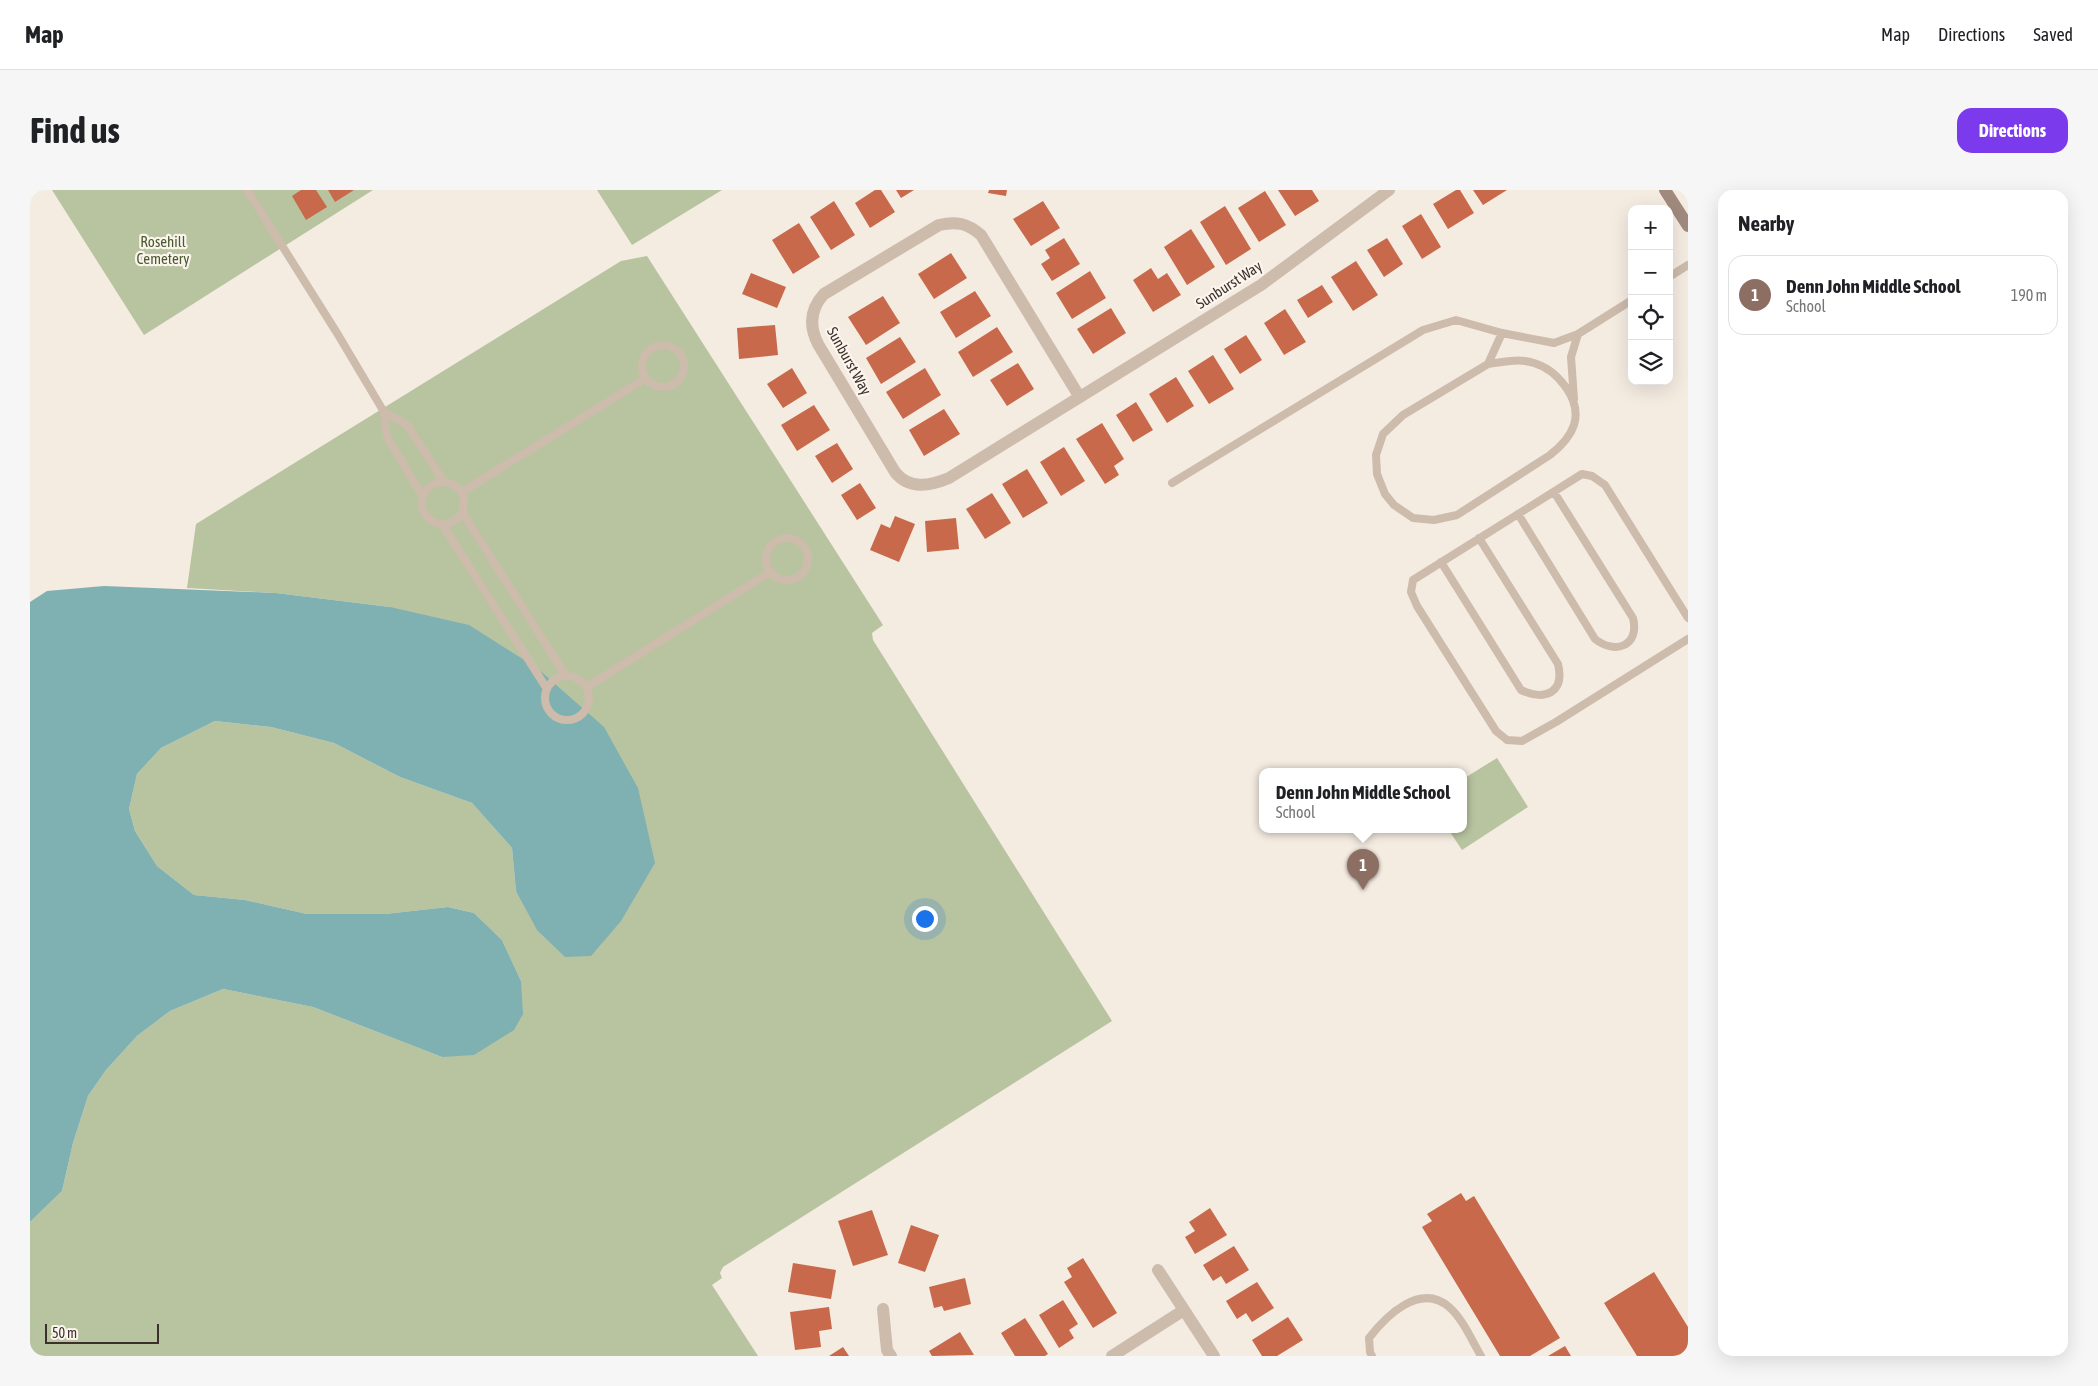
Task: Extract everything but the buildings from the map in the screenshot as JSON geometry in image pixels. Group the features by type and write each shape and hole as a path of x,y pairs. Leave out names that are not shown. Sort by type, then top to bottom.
{"street":[{"name":"Sunburst Way","path":"1079,396 981,235 972,227 962,223 951,222 939,225 824,294 816,302 812,313 813,333 818,344 895,472 906,483 926,485 949,478 1261,285 1389,190"},
{"path":"1665,190 1688,226"},
{"path":"1158,1270 1214,1356"},
{"path":"883,1309 887,1350 891,1356"},
{"path":"1112,1356 1184,1310"}],"lane":[{"path":"247,190 338,333 384,412 387,436 423,497"},
{"path":"1673,274 1688,265"},
{"path":"1172,483 1423,330 1456,320 1502,333 1554,342 1578,334 1628,303"},
{"path":"1488,364 1502,333"},
{"path":"1574,404 1566,388 1552,372 1533,362 1509,361 1488,364 1403,415 1383,434 1376,455 1377,474 1385,494 1394,505 1413,518 1434,520 1457,515 1561,446 1574,425 1574,404 1572,357 1578,334"},
{"path":"668,345 680,353 685,365 684,372 676,383 670,386 657,386 646,378 642,364 648,351 654,347 668,345"},
{"path":"462,492 646,378"},
{"path":"384,412 407,425 444,482"},
{"path":"1688,618 1605,485 1592,476 1582,474 1413,580 1411,592 1417,606 1496,731 1507,740 1522,741 1556,722 1688,639"},
{"path":"444,482 457,487 462,492 464,499 462,512 452,522 442,524 432,521 427,517 422,504 423,497 431,485 444,482"},
{"path":"1518,514 1595,639 1604,646 1619,648 1627,643 1633,635 1635,627 1634,618 1554,492"},
{"path":"462,512 566,676"},
{"path":"442,524 547,689 546,704 549,711 562,719 569,720 582,714 587,708 589,701 587,687 576,678 566,676 556,679 547,689"},
{"path":"792,538 804,545 809,559 808,566 799,578 784,581 770,572 766,562 766,555 773,543 779,539 792,538"},
{"path":"1441,562 1521,690 1537,696 1552,691 1560,678 1558,664 1479,538"},
{"path":"587,687 770,572"},
{"path":"1372,1356 1369,1338 1382,1320 1407,1304 1429,1298 1440,1301 1449,1307 1481,1356"}],"green space":[{"name":"Rosehill Cemetery","path":"52,190 373,190 144,335"},
{"path":"597,190 722,190 632,245"},
{"path":"647,256 883,625 872,633 873,640 1112,1021 723,1267 720,1273 722,1278 712,1285 758,1356 30,1356 30,1222 62,1191 73,1143 88,1096 106,1070 137,1036 170,1011 223,989 313,1007 442,1057 521,981 502,940 474,913 448,907 385,914 307,914 245,900 194,895 157,866 135,831 129,809 137,774 161,748 215,721 271,727 334,743 400,777 472,803 512,848 516,891 591,956 390,607 276,593 187,588 196,524 621,261"},
{"path":"1497,758 1528,807 1462,850 1451,833 1467,833 1467,777"}],"water":[{"path":"104,586 276,593 390,607 469,625 537,668 604,727 638,788 655,863 621,921 591,956 565,957 537,930 516,891 512,848 472,803 400,777 334,743 271,727 215,721 161,748 137,774 129,809 135,831 157,866 194,895 245,900 307,914 385,914 448,907 474,913 502,940 521,981 523,1014 514,1030 474,1055 442,1057 313,1007 223,989 170,1011 137,1036 106,1070 88,1096 73,1143 62,1191 30,1222 30,602 47,591"}],"place":[{"name":"Denn John Middle School","path":"1363,890"}]}
